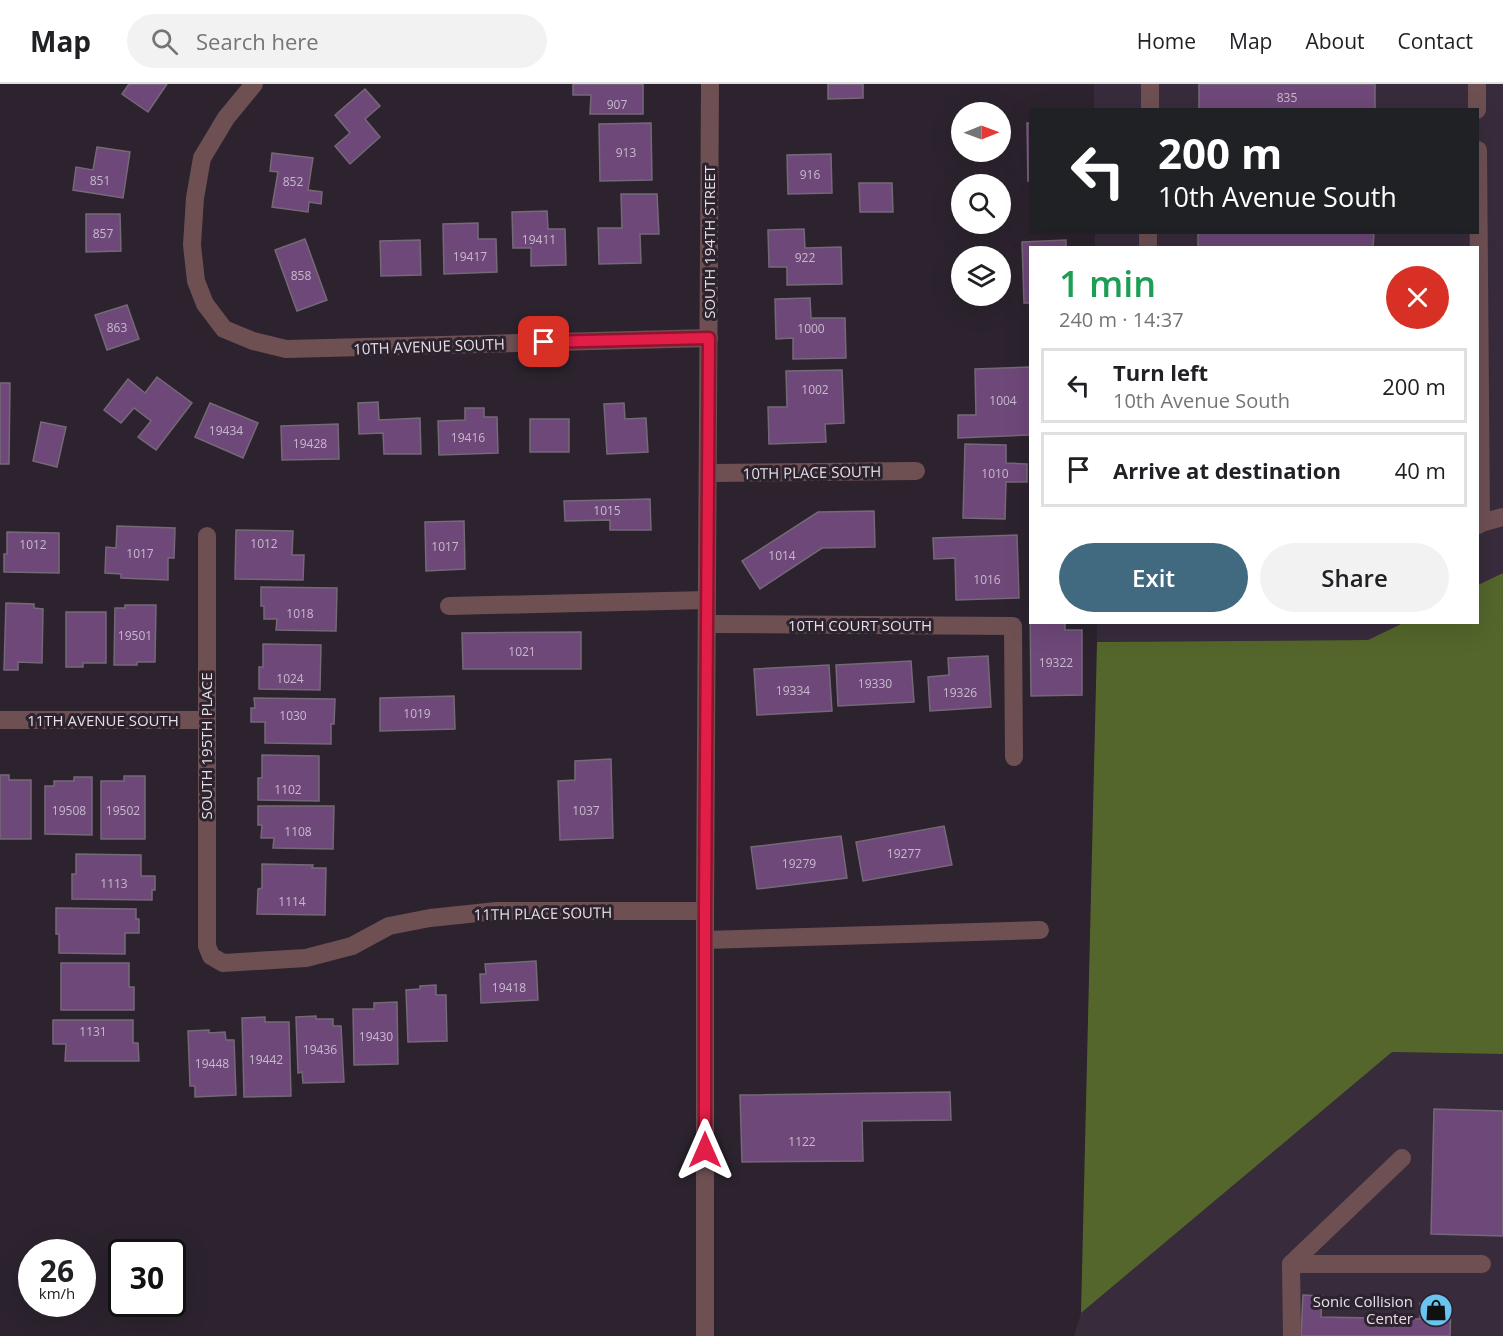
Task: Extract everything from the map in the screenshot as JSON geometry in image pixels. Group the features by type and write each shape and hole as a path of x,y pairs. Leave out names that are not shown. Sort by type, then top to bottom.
{"street":[{"name":"10TH AVENUE SOUTH","path":"254,84 226,118 202,158 195,198 192,245 196,281 205,304 224,329 253,341 286,350 709,338"},
{"name":"SOUTH 194TH STREET","path":"705,1336 710,84"},
{"path":"1150,84 1150,108"},
{"path":"1477,84 1477,108"},
{"name":"10TH PLACE SOUTH","path":"708,473 916,471"},
{"path":"1479,524 1503,517"},
{"name":"SOUTH 195TH PLACE","path":"207,536 207,946 212,956"},
{"path":"450,606 707,600"},
{"name":"10TH COURT SOUTH","path":"707,624 1013,626 1014,757"},
{"name":"11TH AVENUE SOUTH","path":"0,720 206,720"},
{"name":"11TH PLACE SOUTH","path":"212,956 223,963 306,958 352,946 389,926 430,918 497,911 705,911"},
{"path":"705,940 1040,930"},
{"path":"1292,1336 1291,1264 1402,1158"},
{"path":"1291,1264 1482,1264"}],"shaded area":[{"path":"1094,84 1503,84 1503,573 1479,585 1479,246 1095,246 1095,234 1479,234 1479,108 1094,108"},
{"path":"1097,624 1401,624 1368,640 1097,642"},
{"path":"1392,1052 1503,1054 1503,1336 1074,1336 1081,1313"}],"green space":[{"path":"1503,573 1503,1054 1392,1052 1081,1313 1097,642 1368,640 1401,624 1479,624 1479,585"}],"building":[{"path":"129,84 167,84 148,112 122,94"},
{"path":"573,84 643,84 643,114 590,114 591,95 573,95"},
{"path":"828,84 863,84 863,98 828,99"},
{"path":"1199,84 1375,84 1375,108 1199,108"},
{"path":"365,89 380,106 365,119 380,137 350,164 335,146 350,133 335,115"},
{"path":"651,123 652,180 600,181 599,124"},
{"path":"1027,123 1029,123 1029,181"},
{"path":"97,147 130,152 123,198 73,190 76,167 93,170"},
{"path":"272,153 313,158 308,190 322,192 321,204 309,202 308,212 272,207 278,172 270,171"},
{"path":"831,154 832,193 788,194 787,155"},
{"path":"859,183 892,183 893,212 860,212"},
{"path":"621,194 657,194 659,234 640,234 641,263 599,264 598,228 622,228"},
{"path":"547,211 548,229 565,229 566,265 531,266 531,248 513,248 512,212"},
{"path":"86,214 120,214 121,251 86,252"},
{"path":"478,223 478,239 496,239 497,272 444,274 443,224"},
{"path":"804,229 805,248 841,247 842,284 787,285 787,267 769,267 768,230"},
{"path":"1198,234 1374,234 1373,246 1198,246"},
{"path":"305,239 327,300 297,311 275,250"},
{"path":"420,240 421,275 381,276 380,241"},
{"path":"1066,240 1066,246 1029,246 1029,303 1024,303 1022,242"},
{"path":"810,298 811,318 845,318 846,358 793,359 793,338 776,339 775,299"},
{"path":"127,305 139,339 107,350 95,315"},
{"path":"1029,367 1029,435 958,438 958,415 976,415 975,369"},
{"path":"842,370 844,423 825,424 826,442 769,444 768,407 787,407 786,371"},
{"path":"157,377 192,403 156,450 138,437 151,421 134,408 121,423 104,410 128,379 145,393"},
{"path":"0,383 10,383 9,464 0,464"},
{"path":"378,402 379,420 420,418 421,454 384,454 383,433 359,434 358,403"},
{"path":"210,403 258,423 243,458 195,437"},
{"path":"624,403 625,419 646,418 648,452 607,454 604,404"},
{"path":"465,408 484,408 484,417 497,417 498,453 439,455 438,421 465,420"},
{"path":"530,419 569,419 569,452 530,452"},
{"path":"41,422 66,427 57,467 33,461"},
{"path":"338,424 339,459 282,460 281,426"},
{"path":"965,444 1006,445 1006,463 1027,464 1027,482 1006,482 1005,519 963,518"},
{"path":"650,499 651,530 610,530 610,520 565,521 564,501"},
{"path":"874,511 875,547 822,548 760,589 742,561 818,512"},
{"path":"464,521 465,569 426,571 425,522"},
{"path":"117,526 175,528 174,558 168,558 168,580 121,578 121,574 105,573 106,547 116,548"},
{"path":"236,530 293,531 292,555 304,555 303,580 235,579"},
{"path":"7,532 59,533 59,573 4,572"},
{"path":"1017,535 1019,598 956,600 955,558 934,559 933,538"},
{"path":"261,587 337,588 336,631 276,630 277,619 264,619"},
{"path":"6,603 34,604 34,608 43,609 42,663 18,662 18,670 4,670"},
{"path":"125,605 156,605 155,662 114,665 115,608 125,608"},
{"path":"66,612 106,612 106,663 83,663 83,667 66,667"},
{"path":"1030,624 1065,624 1065,630 1082,630 1082,695 1031,696"},
{"path":"581,632 581,669 463,669 462,633"},
{"path":"263,644 321,645 320,690 259,689 259,667 263,667"},
{"path":"988,656 991,707 930,711 928,677 949,675 948,658"},
{"path":"911,661 914,702 838,706 836,665"},
{"path":"829,665 832,711 757,715 754,669"},
{"path":"454,696 455,729 380,731 380,698"},
{"path":"254,698 335,699 331,744 265,743 265,722 251,722 251,708 255,708"},
{"path":"262,755 319,756 319,801 258,800 258,778 262,778"},
{"path":"611,759 613,838 560,840 558,781 575,780 575,761"},
{"path":"0,775 9,775 9,780 31,780 31,839 0,839"},
{"path":"124,776 145,776 145,839 101,839 101,781 124,781"},
{"path":"74,777 92,777 92,835 45,834 45,786 54,786 54,781 74,781"},
{"path":"258,806 334,806 333,849 273,848 274,838 261,838 262,825 258,825"},
{"path":"944,826 952,865 863,881 856,842"},
{"path":"841,836 847,878 757,889 751,847"},
{"path":"76,854 141,855 141,876 155,876 152,900 72,899 72,874 76,874"},
{"path":"262,864 313,865 312,868 326,868 325,915 257,914 258,889 262,888"},
{"path":"56,908 136,909 139,933 125,933 125,954 59,953"},
{"path":"536,961 538,1000 481,1003 480,974 486,974 485,964"},
{"path":"61,963 129,963 129,987 134,987 134,1010 61,1010"},
{"path":"436,985 436,995 446,995 447,1041 408,1042 406,990"},
{"path":"397,1002 398,1064 354,1065 353,1009 374,1009 374,1003"},
{"path":"316,1016 316,1019 333,1019 333,1026 341,1026 344,1082 303,1083 302,1072 298,1073 296,1017"},
{"path":"265,1017 265,1022 289,1022 291,1096 244,1097 242,1018"},
{"path":"53,1020 133,1020 133,1043 138,1043 139,1061 65,1061 66,1044 53,1044"},
{"path":"209,1030 209,1033 225,1032 226,1040 234,1040 236,1095 195,1097 195,1086 190,1086 188,1031"},
{"path":"950,1092 951,1120 862,1121 863,1161 742,1162 740,1095"},
{"path":"1434,1109 1503,1111 1503,1236 1431,1234"},
{"name":"Sonic Collision Center","path":"1303,1295 1322,1296 1321,1317 1420,1319 1420,1303 1451,1303 1450,1336 1301,1336"}],"place":[{"name":"Sonic Collision Center","path":"1436,1310"}],"route":[{"path":"544,342 709,338 705,1150"}]}
